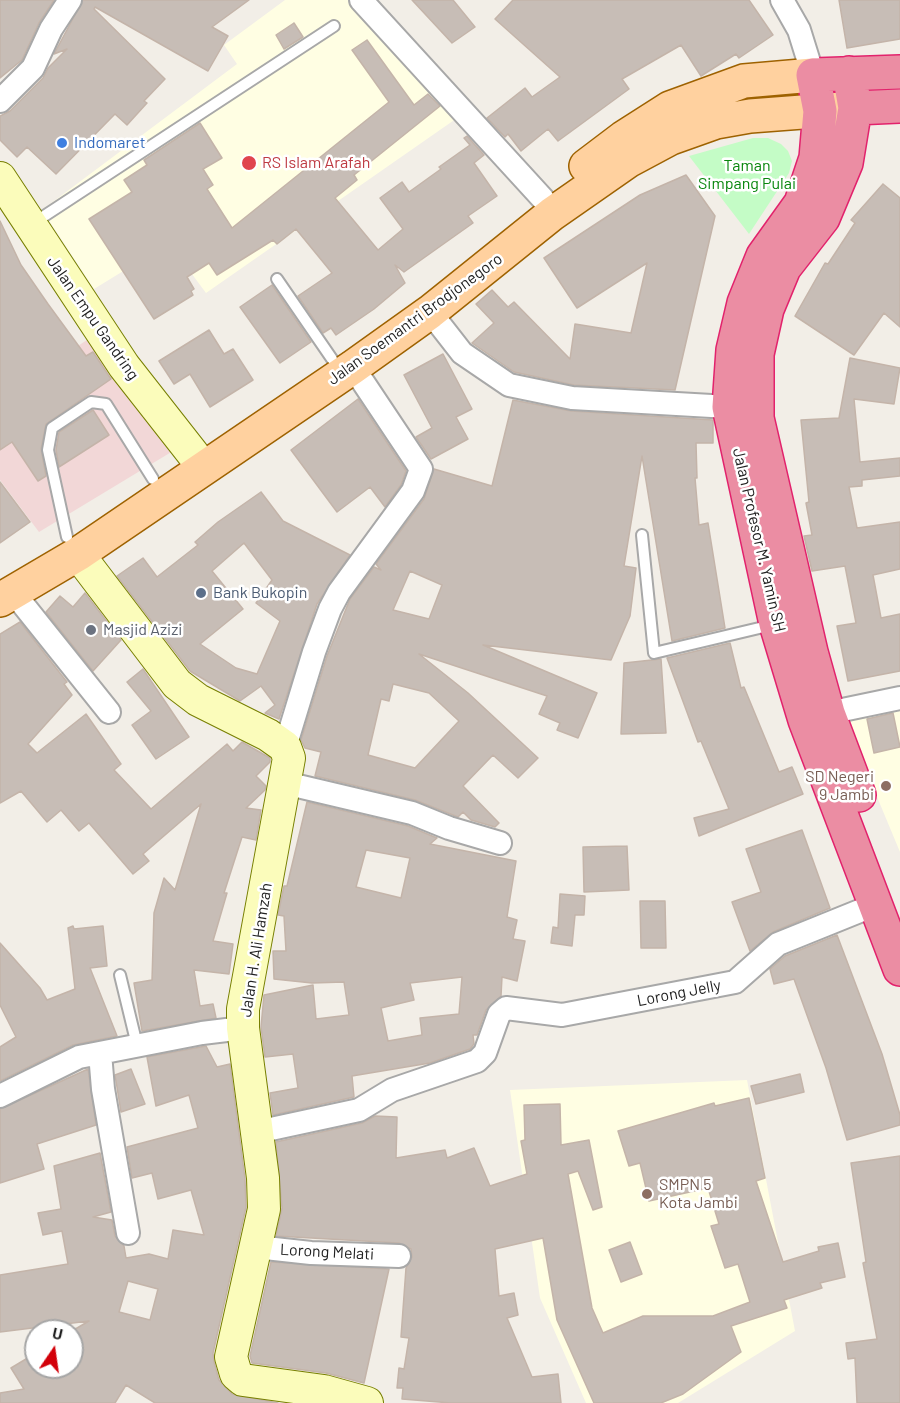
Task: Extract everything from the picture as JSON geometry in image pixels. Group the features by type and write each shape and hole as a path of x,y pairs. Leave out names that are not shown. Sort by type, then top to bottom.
{"highway":[{"path":"813,75 900,72"},
{"name":"Jalan Profesor M. Yamin SH","path":"849,73 855,108 846,163 823,218 784,268 767,309 757,354 757,418 792,576 828,713 888,905 900,969"},
{"name":"Jalan Profesor M. Yamin SH","path":"813,75 820,111 816,158 801,203 762,256 744,303 734,350 729,407 776,624 805,720 888,905"},
{"path":"855,108 900,106"}],"main road":[{"name":"Jalan Soemantri Brodjonegoro","path":"342,363 543,199 623,138 670,108 744,81 813,75"},
{"name":"Jalan Soemantri Brodjonegoro","path":"72,545 342,363 430,312 552,214 628,161 671,138 716,122 750,116 855,108"},
{"name":"Jalan Soemantri Brodjonegoro","path":"72,545 153,479 198,461"},
{"path":"4,590 72,545"}],"street":[{"path":"0,101 33,68 51,29 70,0"},
{"path":"361,0 543,199"},
{"path":"782,0 799,30 813,75"},
{"name":"Jalan Empu Gandring","path":"0,178 29,226 124,366 198,461"},
{"path":"430,312 462,353 509,385 572,398 729,407"},
{"path":"72,545 177,684 198,700 268,735 285,747 314,652 335,601 413,491 421,469 342,363"},
{"path":"4,590 109,712"},
{"path":"828,713 900,698"},
{"name":"Jalan H. Ali Hamzah","path":"285,747 289,758 285,783 243,1009 243,1028 263,1178 264,1209 231,1357 236,1374 243,1380 324,1391 367,1403"},
{"path":"285,783 412,813 449,828 500,843"},
{"name":"Lorong Jelly","path":"257,1132 359,1110 392,1090 477,1061 485,1053 502,1010 506,1008 532,1014 562,1015 735,982 778,944 888,905"},
{"path":"0,1096 79,1057 243,1028"},
{"path":"100,1053 128,1233"},
{"name":"Lorong Melati","path":"256,1247 311,1253 399,1256"}],"lane":[{"path":"29,226 334,26"},
{"path":"277,279 342,363"},
{"path":"72,545 48,450 52,429 91,402 106,405 153,479"},
{"path":"642,536 654,653 776,624"},
{"path":"120,975 137,1045"}],"shaded area":[{"name":"RS Islam Arafah","path":"285,0 352,0 460,116 206,293 169,243 94,289 42,210 237,64 224,45"},
{"path":"90,338 173,451 39,532 0,480 0,381 46,367"},
{"name":"SD Negeri 9 Jambi","path":"900,709 900,852 845,720"},
{"name":"SMPN 5 Kota Jambi","path":"747,1080 795,1331 678,1403 586,1403 540,1298 510,1090"}],"green space":[{"name":"Taman Simpang Pulai","path":"753,138 768,138 781,144 788,151 792,161 789,173 749,234 689,156"}],"building":[{"path":"0,0 54,0 39,23 22,60 0,78"},
{"path":"83,0 249,0 212,27 228,36 208,71 95,7 94,9 165,79 144,101 147,103 127,125 115,114 56,174 27,147 17,157 0,140 0,116 10,111 43,78 48,68 67,49 54,54"},
{"path":"412,0 453,0 475,27 452,43"},
{"path":"513,0 749,0 773,35 739,58 736,54 701,76 681,45 622,79 629,89 558,141 548,129 521,151 508,134 505,137 487,118 525,88 532,97 560,77 495,19"},
{"path":"839,0 900,0 900,39 847,48"},
{"path":"294,23 303,37 284,49 276,35"},
{"path":"367,40 414,105 428,94 440,106 354,175 357,180 335,198 378,250 403,229 380,198 402,182 409,192 470,145 464,138 467,136 484,155 474,163 497,196 468,216 473,223 404,272 395,265 405,283 374,309 336,335 331,328 323,333 298,296 332,273 296,229 277,244 273,240 217,275 209,263 187,277 194,289 191,291 193,295 154,319 89,219 132,192 124,180 147,165 144,160 200,123 222,158 203,169 213,185 207,189 232,228 389,102 352,50"},
{"path":"686,175 715,216 675,390 574,385 514,372 472,343 494,323 476,304 492,290 508,307 514,302 570,359 575,324 631,333 647,263 577,308 544,258 640,195"},
{"path":"883,184 900,198 900,327 884,313 854,355 795,316 825,263 828,264 855,223 851,220"},
{"path":"0,221 21,265 48,304 86,356 93,352 111,379 46,424 41,449 46,476 38,481 12,442 0,450"},
{"path":"272,285 311,342 280,363 240,307"},
{"path":"209,330 224,354 233,349 253,380 210,407 190,374 174,384 159,361"},
{"path":"443,354 472,409 456,417 468,439 431,459 416,437 432,428 404,375"},
{"path":"850,358 900,368 894,404 854,399 860,462 900,458 900,476 862,480 862,486 849,487 857,528 900,522 900,569 873,575 881,618 900,614 900,671 848,681 837,626 856,623 845,566 812,571 804,536 812,535 806,503 809,502 801,420 839,418"},
{"path":"358,399 406,471 401,485 385,507 370,487 337,512 291,450"},
{"path":"513,400 571,411 713,420 713,443 696,443 697,478 695,478 699,525 708,523 725,628 672,641 642,456 624,566 636,568 630,616 611,660 483,645 597,693 578,738 557,730 560,723 539,714 547,696 419,654 468,693 538,758 518,778 493,755 463,786 499,823 495,827 471,820 463,812 458,817 415,800 315,776 321,752 305,748 301,740 327,656 350,599 374,567 381,570 376,564 424,499 434,469 492,486","holes":["410,571 442,585 429,619 393,610","393,684 429,693 459,721 415,768 368,755 381,699 389,701"]},
{"path":"93,410 109,435 59,467 56,450 59,432"},
{"path":"0,482 30,522 0,543"},
{"path":"261,492 283,521 350,555 317,604 279,719 265,713 275,705 261,686 240,701 190,671 117,576 143,558 157,577 198,545 195,542 218,522","holes":["244,543 272,580 256,603 280,621 257,674 236,668 200,644 243,609 212,571"]},
{"name":"Masjid Azizi","path":"85,593 121,640 93,671 46,612 60,596 73,607"},
{"path":"20,622 67,682 64,684 72,695 28,744 37,753 86,714 121,764 114,770 151,809 227,744 233,751 242,742 270,758 270,762 256,776 266,786 265,790 246,808 261,810 256,840 242,837 224,893 227,893 213,941 233,944 229,974 194,970 200,1006 213,1004 216,1018 142,1031 134,983 152,980 154,913 164,878 175,890 201,804 143,854 149,861 133,874 89,823 79,831 61,810 47,822 21,791 0,803 0,634"},
{"path":"730,643 741,688 744,687 779,772 792,767 803,794 699,836 694,818 729,809 701,741 698,742 667,658"},
{"path":"661,659 666,733 621,734 624,663"},
{"path":"143,669 189,737 156,759 132,725 151,711 127,682"},
{"path":"893,713 900,747 874,753 867,719"},
{"path":"307,802 408,826 437,838 430,844 516,861 507,917 517,920 513,939 525,941 517,981 502,977 501,996 486,1010 477,1035 473,1035 474,1044 470,1049 430,1063 352,1076 354,1097 273,1115 270,1093 298,1088 293,1054 265,1057 261,1027 264,995 313,985 316,1019 349,1015 344,982 312,983 274,979 273,951 286,951 284,916 278,915 284,886 287,886","holes":["366,850 410,858 401,898 356,887","462,977 459,1014 420,1018 422,1035 388,1041 381,1008 414,1000 410,983"]},
{"path":"802,830 830,908 773,932 750,951 732,902 761,892 746,849"},
{"path":"627,846 629,890 584,892 583,847"},
{"path":"560,894 585,896 584,915 575,915 572,946 551,943 553,927 558,928"},
{"path":"640,901 665,901 666,948 641,948"},
{"path":"73,926 74,929 103,926 107,966 90,968 117,1036 73,1045 0,1081 0,1047 16,1037 0,1005 0,943 40,988 47,1000 75,989 68,928"},
{"path":"837,935 882,1054 900,1115 900,1125 847,1140 826,1068 794,979 774,984 770,969 785,956"},
{"path":"206,1046 217,1067 230,1064 245,1179 246,1207 213,1353 214,1362 219,1380 232,1394 278,1403 155,1403 126,1385 115,1403 0,1403 0,1393 24,1389 11,1368 24,1360 24,1379 84,1379 84,1324 89,1321 84,1322 84,1319 24,1319 24,1329 0,1332 0,1275 68,1264 62,1231 43,1235 38,1213 61,1209 54,1166 100,1153 111,1212 93,1217 112,1220 115,1236 124,1246 126,1258 149,1254 168,1259 173,1230 204,1235 191,1190 158,1199 152,1173 132,1178 127,1147 198,1128 189,1095 156,1106 147,1057","holes":["128,1281 158,1289 150,1320 119,1312"]},
{"path":"88,1069 96,1125 37,1144 44,1169 0,1183 0,1109"},
{"path":"131,1069 145,1104 121,1112 115,1075"},
{"path":"800,1074 804,1092 756,1104 751,1086"},
{"path":"749,1098 765,1178 756,1181 783,1262 819,1251 818,1247 838,1243 845,1277 820,1283 822,1288 784,1300 787,1308 731,1326 741,1352 683,1394 661,1403 594,1403 557,1320 543,1238 495,1249 499,1296 514,1293 518,1315 507,1318 532,1377 558,1374 561,1403 451,1403 402,1399 403,1388 397,1388 399,1368 404,1369 409,1338 401,1337 406,1268 412,1257 411,1249 399,1243 276,1236 282,1208 276,1142 362,1123 375,1116 397,1117 396,1158 445,1150 447,1158 474,1148 490,1186 527,1174 521,1141 525,1140 524,1105 560,1104 561,1145 589,1140 602,1207 593,1210 578,1171 568,1174 592,1308 603,1333 643,1316 713,1316 750,1302 738,1264 725,1268 711,1226 719,1224 708,1188 649,1201 640,1163 629,1166 618,1131 714,1103 715,1106"},
{"path":"900,1156 900,1403 857,1403 855,1358 848,1359 846,1343 877,1339 863,1263 866,1262 851,1163"},
{"path":"630,1242 642,1274 621,1282 609,1250"},
{"path":"271,1262 389,1269 364,1383 326,1373 252,1363 250,1356"}],"place":[{"name":"Indomaret","path":"62,143"},
{"name":"RS Islam Arafah","path":"249,163"},
{"name":"Bank Bukopin","path":"201,593"},
{"name":"Masjid Azizi","path":"91,630"},
{"name":"SD Negeri 9 Jambi","path":"886,786"},
{"name":"SMPN 5 Kota Jambi","path":"647,1194"}]}
